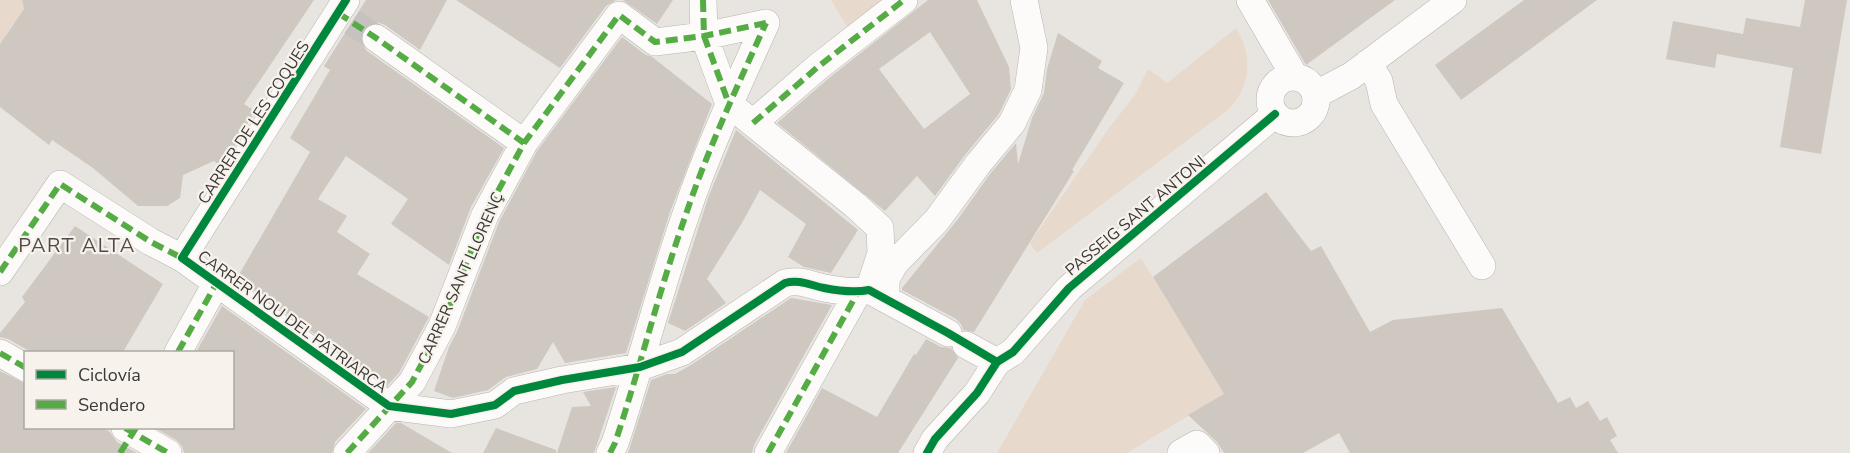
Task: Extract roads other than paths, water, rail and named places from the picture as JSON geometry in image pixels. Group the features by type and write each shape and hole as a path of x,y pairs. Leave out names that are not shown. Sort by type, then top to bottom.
{"street":[{"path":"704,0 704,36 729,104 855,205 880,228 881,253 871,294"},
{"path":"753,123 819,66 904,0"},
{"path":"768,453 871,294 886,279 895,263 937,220 978,164 1012,123 1028,90 1034,48 1024,0"},
{"path":"1250,0 1295,77 1308,83 1315,95 1315,105 1306,118 1293,123 1275,114 1270,103 1273,87 1280,81 1295,77"},
{"path":"1315,95 1351,76 1453,0"},
{"name":"CARRER DE LES COQUES","path":"182,258 345,12"},
{"name":"CARRER SANT LLORENÇ","path":"347,453 412,382 442,326 485,215 524,143 619,15 655,42 704,36"},
{"path":"610,453 640,367 685,216 729,104 766,23 704,36"},
{"path":"376,38 524,143"},
{"path":"1368,63 1379,81 1384,104 1482,266"},
{"name":"PASSEIG SANT ANTONI","path":"927,453 935,440 977,393 997,362 1013,352 1069,288 1275,114"},
{"name":"CARRER NOU DEL PATRIARCA","path":"2,267 60,184 151,242 182,258 389,406"},
{"path":"389,406 451,414 495,405 514,391 562,380 640,367 681,352 785,283 795,280 824,288 871,294 997,362"},
{"path":"179,351 216,284"},
{"path":"0,353 24,367"},
{"path":"129,435 168,453"}],"tunnel":[{"path":"352,22 376,38"}],"district":[{"name":"PART ALTA","path":"77,245"}]}
